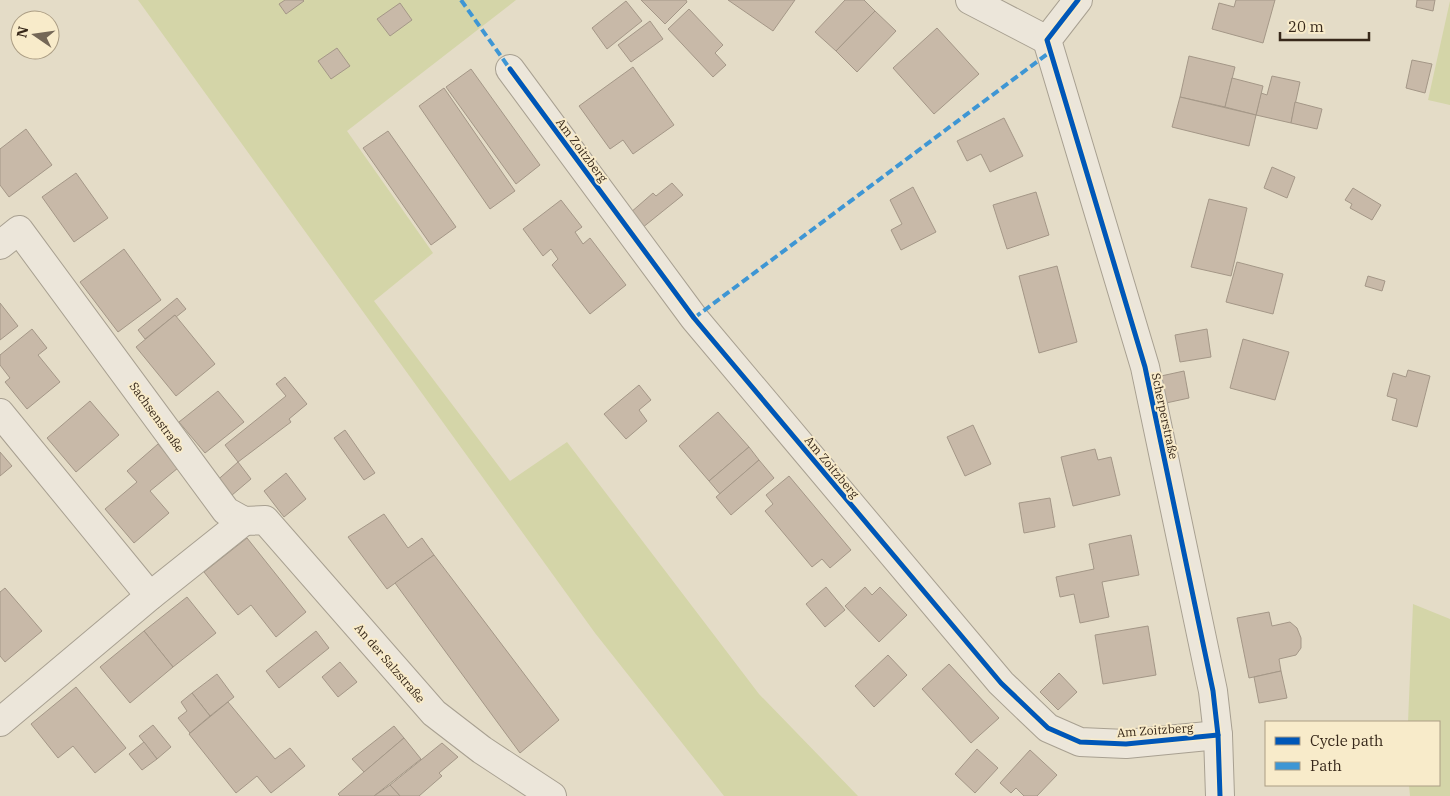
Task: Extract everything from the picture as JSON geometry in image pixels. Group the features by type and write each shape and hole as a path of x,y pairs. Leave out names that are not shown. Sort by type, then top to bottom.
{"street":[{"path":"970,0 1047,40 1078,0"},
{"name":"Scherperstraße","path":"1047,40 1145,367 1213,691 1218,735 1220,796"},
{"name":"Am Zoitzberg","path":"510,69 694,318 1001,684 1048,728 1080,742 1126,744 1218,735"},
{"name":"Sachsenstraße","path":"0,245 19,230 226,511 244,521"},
{"path":"0,413 150,596"},
{"name":"An der Salzstraße","path":"244,521 265,520 434,713 482,750 552,796"},
{"path":"0,722 150,596 244,521"}],"green space":[{"path":"138,0 516,0 347,131 433,253 374,301 510,481 567,442 759,694 858,796 724,796 595,633"},
{"path":"1450,1 1450,105 1428,100"},
{"path":"1413,604 1450,619 1450,796 1410,796 1409,786 1440,786 1440,721 1408,721"}],"building":[{"path":"285,0 304,1 286,14 279,4"},
{"path":"641,0 686,0 687,2 665,24"},
{"path":"728,0 795,0 773,31"},
{"path":"845,0 864,0 875,11 836,51 815,32"},
{"path":"1236,0 1275,0 1263,43 1212,29 1219,3 1234,7"},
{"path":"1417,0 1435,0 1433,11 1416,7"},
{"path":"626,1 642,21 607,49 592,28"},
{"path":"400,3 412,20 390,36 377,19"},
{"path":"689,9 723,45 715,53 726,65 713,77 668,29"},
{"path":"875,11 896,31 857,72 836,51"},
{"path":"650,21 663,39 631,62 618,45"},
{"path":"937,28 979,74 934,114 893,68"},
{"path":"337,48 350,66 331,79 318,61"},
{"path":"1189,56 1235,67 1225,107 1180,97"},
{"path":"1412,60 1432,64 1425,93 1406,88"},
{"path":"633,67 674,125 633,154 623,140 610,149 579,106"},
{"path":"471,69 540,165 516,184 446,87"},
{"path":"1272,76 1300,82 1291,123 1256,115 1261,93 1267,95"},
{"path":"1232,78 1263,86 1256,115 1225,107"},
{"path":"444,88 515,191 490,209 419,106"},
{"path":"1180,97 1256,115 1249,146 1172,127"},
{"path":"1295,102 1322,109 1317,129 1291,123"},
{"path":"1004,118 1023,156 990,172 981,154 967,161 957,141"},
{"path":"26,129 52,165 9,197 0,185 0,149"},
{"path":"388,131 456,227 431,245 363,148"},
{"path":"1272,167 1295,177 1287,198 1264,188"},
{"path":"76,173 108,218 74,242 42,197"},
{"path":"672,183 683,195 642,228 630,213 653,193 656,196"},
{"path":"913,187 936,232 901,250 891,230 902,224 890,200"},
{"path":"1353,188 1381,205 1372,220 1350,208 1352,204 1345,200"},
{"path":"1036,192 1049,235 1007,249 993,205"},
{"path":"1209,199 1247,208 1231,276 1191,267"},
{"path":"561,200 582,227 575,232 583,244 590,238 626,285 590,314 552,265 558,259 551,249 543,256 523,229"},
{"path":"124,249 161,300 118,332 80,282"},
{"path":"1237,262 1283,274 1273,314 1226,302"},
{"path":"1057,266 1077,342 1039,353 1019,276"},
{"path":"1368,276 1385,281 1382,291 1365,286"},
{"path":"177,298 186,309 176,317 175,315 145,339 138,330"},
{"path":"0,303 18,326 0,340"},
{"path":"175,315 215,364 176,396 136,347"},
{"path":"32,329 47,348 38,355 60,382 27,409 5,382 10,378 0,365 0,355"},
{"path":"1207,329 1211,357 1180,362 1175,335"},
{"path":"1243,339 1289,352 1275,400 1230,388"},
{"path":"1408,370 1430,376 1417,427 1392,420 1397,399 1387,396 1393,373 1406,377"},
{"path":"1184,371 1189,398 1166,403 1161,376"},
{"path":"285,377 307,404 289,419 291,422 238,462 225,445 286,396 276,384"},
{"path":"639,385 651,400 639,410 647,421 626,439 604,414"},
{"path":"218,391 244,422 205,453 179,422"},
{"path":"90,401 119,435 76,472 47,438"},
{"path":"718,412 749,447 709,481 679,446"},
{"path":"973,425 991,464 965,476 947,437"},
{"path":"345,430 375,473 364,480 334,438"},
{"path":"158,444 178,468 150,491 169,513 134,543 105,509 137,482 127,471"},
{"path":"749,447 759,460 720,494 709,481"},
{"path":"1095,449 1098,460 1111,457 1120,495 1073,506 1061,457"},
{"path":"0,452 12,466 0,476"},
{"path":"759,460 774,478 731,515 716,497"},
{"path":"238,462 251,479 225,501 213,484"},
{"path":"286,473 306,499 284,517 264,491"},
{"path":"789,476 851,550 830,568 822,559 812,567 765,511 773,504 766,495"},
{"path":"1050,498 1055,527 1024,533 1019,503"},
{"path":"384,514 408,548 422,538 434,555 387,589 348,537"},
{"path":"1131,535 1139,575 1102,582 1109,617 1080,623 1074,594 1060,597 1056,577 1094,569 1089,544"},
{"path":"247,538 306,612 276,637 251,605 238,615 204,572"},
{"path":"434,555 559,720 520,753 395,583"},
{"path":"826,587 845,610 825,627 806,604"},
{"path":"865,587 872,595 880,587 907,615 879,642 845,606"},
{"path":"5,588 42,631 5,662 0,656 0,592"},
{"path":"187,597 216,633 173,667 144,631"},
{"path":"1269,612 1272,626 1290,622 1297,628 1301,638 1301,648 1296,655 1279,659 1281,671 1249,678 1237,618"},
{"path":"1148,626 1156,675 1103,684 1095,635"},
{"path":"144,631 173,667 130,703 100,667"},
{"path":"316,631 329,648 279,688 266,671"},
{"path":"888,655 907,675 874,707 855,686"},
{"path":"340,662 357,682 338,697 322,677"},
{"path":"949,664 999,718 971,743 922,689"},
{"path":"1281,671 1287,698 1259,703 1254,677"},
{"path":"1059,673 1077,692 1058,710 1040,692"},
{"path":"217,674 234,697 210,716 192,693"},
{"path":"76,687 126,748 95,773 73,746 58,758 31,724"},
{"path":"192,693 210,716 190,733 178,718 187,711 181,702"},
{"path":"228,702 275,759 290,748 305,766 271,793 257,776 236,793 189,734"},
{"path":"153,725 171,747 157,759 139,736"},
{"path":"394,726 404,738 364,772 352,759"},
{"path":"404,738 421,759 374,796 340,796 338,794"},
{"path":"144,742 157,759 142,770 129,754"},
{"path":"442,743 458,757 439,773 442,776 419,796 400,796 390,785"},
{"path":"977,749 998,768 975,793 955,774"},
{"path":"1030,750 1057,775 1037,796 1024,796 1016,788 1011,793 1000,783"},
{"path":"390,785 400,796 374,796"}],"marked path":[{"path":"461,0 510,69"},
{"path":"694,318 1050,52"}],"cycle path":[{"path":"1078,0 1047,40 1145,367 1213,691 1218,735 1220,796"},
{"path":"510,69 694,318 1001,683 1048,728 1080,742 1126,744 1218,735"}]}
